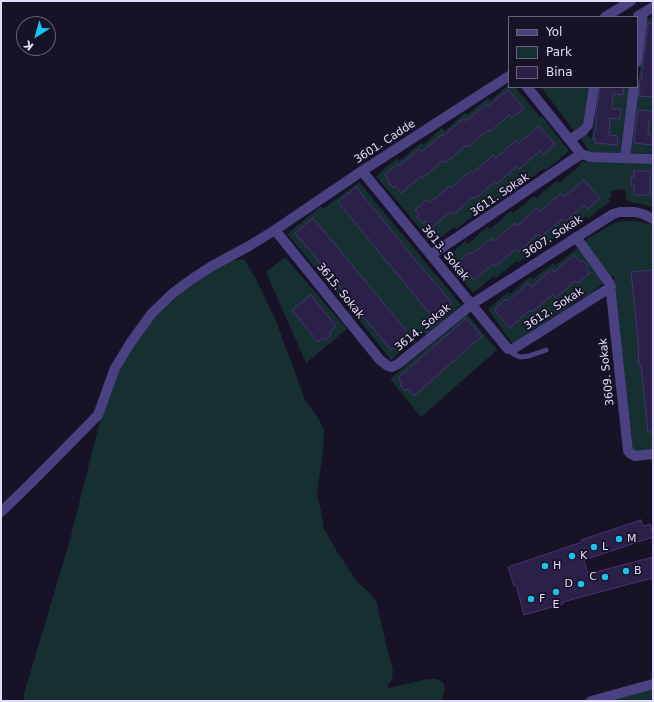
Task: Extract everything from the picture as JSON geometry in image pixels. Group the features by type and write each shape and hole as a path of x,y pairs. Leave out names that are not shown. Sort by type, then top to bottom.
{"street":[{"path":"607,16 631,1"},
{"path":"638,46 640,15 653,7"},
{"name":"3601. Cadde","path":"1,512 98,415 115,368 131,342 152,313 173,293 212,266 275,230 362,171 508,77"},
{"path":"528,88 581,154 591,156 653,159"},
{"path":"570,140 584,130 588,125 594,88"},
{"path":"625,158 634,88"},
{"name":"3611. Sokak","path":"431,255 581,154"},
{"name":"3613. Sokak","path":"362,171 509,349"},
{"name":"3607. Sokak","path":"472,304 613,214 620,212 635,212 653,219"},
{"name":"3615. Sokak","path":"275,230 380,360 388,366"},
{"path":"576,237 611,287"},
{"name":"3612. Sokak","path":"509,349 515,348 611,287"},
{"name":"3609. Sokak","path":"611,287 627,448 628,451 635,456 653,454"},
{"name":"3614. Sokak","path":"388,366 392,367 398,364 472,304"},
{"path":"591,701 653,684"}],"lane":[{"path":"509,349 513,354 520,357 529,356 546,350"}],"green space":[{"path":"653,16 653,153 629,153 638,88 646,21"},
{"path":"508,85 508,88 516,88 540,117 542,116 569,151 546,170 544,168 525,183 522,181 501,199 499,198 478,214 477,212 456,230 454,227 433,244 376,176 397,158 399,161 421,143 423,145 442,128 445,131 465,113 467,115 488,98 491,100"},
{"path":"542,88 590,88 584,125 579,131 574,131"},
{"path":"599,88 630,88 622,153 590,152 580,138 584,133 592,138"},
{"path":"588,161 653,163 653,207 627,201 625,189 611,191 611,198 608,199 610,201 588,219 586,216 565,233 562,231 542,248 540,245 518,263 516,261 496,278 494,276 473,293 445,259 465,241 468,244 488,226 490,229 511,211 513,213 534,196 536,198 556,181 559,183 580,166 579,163"},
{"path":"359,182 461,305 426,335 423,331 391,360 287,234 321,206 323,209"},
{"path":"635,221 650,224 653,227 653,449 633,452 614,276 611,278 587,246 586,242 587,239 616,222"},
{"path":"577,248 605,282 584,299 582,297 560,314 559,312 538,328 536,327 513,345 488,309 508,292 510,294 530,277 533,279 553,263 556,265"},
{"path":"285,257 347,329 306,363 266,272"},
{"path":"244,259 255,277 276,321 305,400 316,414 324,429 323,451 317,495 324,529 358,583 369,592 377,603 393,670 392,680 387,686 389,688 428,679 436,679 443,682 445,689 442,701 24,701 24,694 69,543 100,421 112,384 126,358 153,318 171,299 227,261"},
{"path":"467,314 497,350 421,417 390,379"},
{"path":"653,689 653,701 607,701"}],"building":[{"path":"648,23 653,23 652,97 639,96 639,80 641,80"},
{"path":"600,88 624,88 623,95 613,94 612,109 621,109 620,119 610,118 609,135 618,136 617,145 595,143 595,139 593,139 594,131 596,131 596,113"},
{"path":"508,90 524,108 512,118 509,115 490,132 488,130 468,147 466,145 446,163 443,160 423,178 421,176 401,193 395,186 393,188 387,181 389,180 385,175 397,164 399,166 419,149 422,152 442,134 443,136 464,118 466,121 486,104 488,106"},
{"path":"638,110 653,111 653,120 649,120 648,135 653,135 653,145 634,143"},
{"path":"539,126 555,144 543,155 540,151 519,169 517,166 497,184 495,182 475,199 473,197 453,215 450,212 431,228 425,221 423,223 417,217 419,215 415,210 427,200 430,203 449,186 451,188 471,171 473,173 493,155 496,158 516,140 518,144"},
{"path":"634,171 650,171 650,195 634,195 634,185 631,185 631,177 634,177"},
{"path":"584,180 600,198 588,209 584,205 565,222 562,219 541,237 538,234 518,252 516,249 495,266 493,264 474,280 468,273 466,275 460,268 462,267 458,262 470,252 472,254 492,238 494,241 515,223 517,226 537,208 540,212 561,193 564,197"},
{"path":"356,187 452,303 445,309 446,312 440,317 438,315 434,319 338,202"},
{"path":"313,218 409,334 402,340 403,343 397,348 395,346 391,350 295,233"},
{"path":"574,255 580,262 582,260 588,266 586,268 590,273 578,283 575,281 556,298 553,294 532,312 530,310 510,328 494,310 506,299 508,301 528,283 531,287 552,269 554,272"},
{"path":"653,270 653,432 648,432 641,365 639,365 639,349 631,272"},
{"path":"311,295 336,326 329,333 331,335 325,340 323,338 318,342 292,310"},
{"path":"466,318 482,336 414,396 407,389 405,391 400,385 402,383 398,378"},
{"path":"641,520 643,526 650,524 653,537 584,560 588,574 653,557 653,578 563,602 563,604 524,615 516,585 514,586 508,567"}],"place":[{"name":"M","path":"619,539"},
{"name":"L","path":"594,547"},
{"name":"K","path":"572,556"},
{"name":"H","path":"545,566"},
{"name":"B","path":"626,571"},
{"name":"C","path":"605,577"},
{"name":"D","path":"581,584"},
{"name":"E","path":"556,592"},
{"name":"F","path":"531,599"}]}
